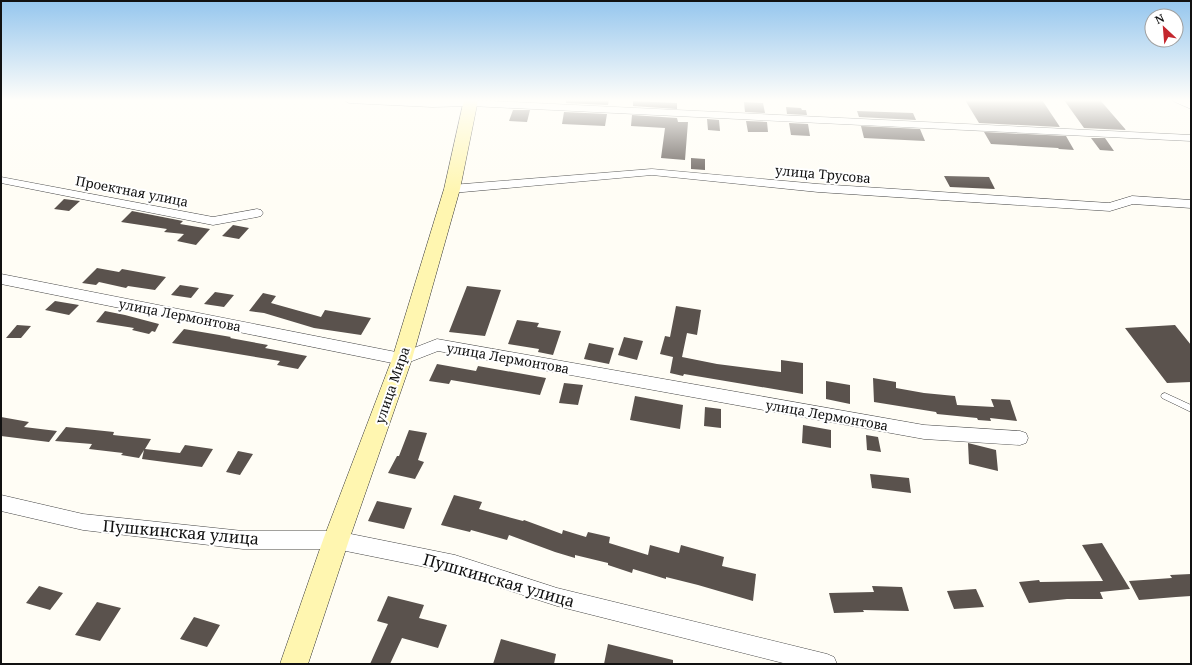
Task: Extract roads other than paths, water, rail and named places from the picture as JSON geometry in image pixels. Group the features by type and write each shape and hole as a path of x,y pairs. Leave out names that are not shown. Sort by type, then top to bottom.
{"street":[{"name":"улица Мира","path":"294,664 336,540 402,359 452,189 465,131"},
{"path":"1055,131 1191,138"},
{"name":"улица Трусова","path":"452,189 652,172 818,188 1110,207 1132,200 1191,204"},
{"name":"Проектная улица","path":"1,180 213,221 257,214"},
{"name":"улица Лермонтова","path":"1,279 402,359 437,345 924,432 1020,438"},
{"name":"Пушкинская улица","path":"1,503 83,522 243,540 336,540 455,564 557,597 827,664"}],"lane":[{"path":"1165,396 1191,409"}]}
